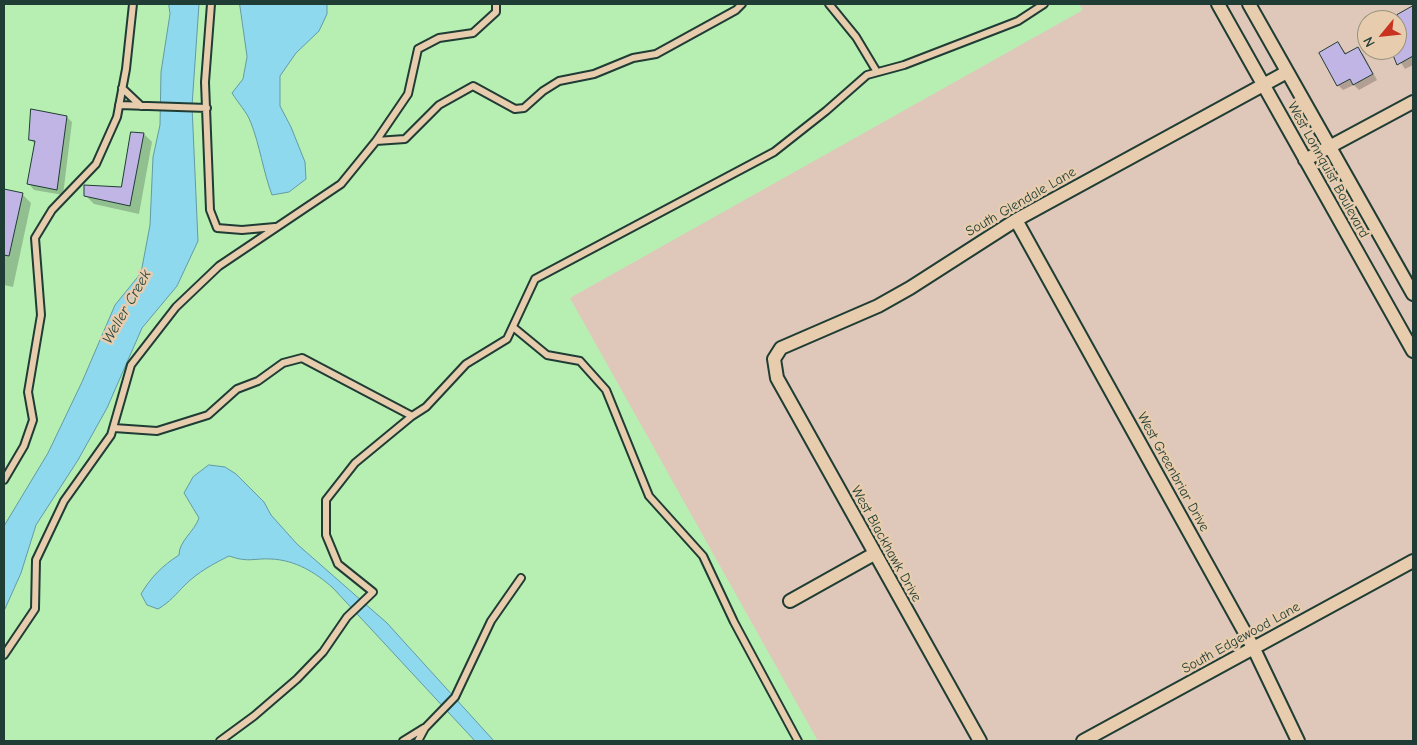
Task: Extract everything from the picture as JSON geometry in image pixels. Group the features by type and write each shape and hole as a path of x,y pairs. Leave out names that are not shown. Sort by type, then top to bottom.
{"street":[{"name":"West Lonnquist Boulevard","path":"1218,4 1413,351"},
{"name":"West Lonnquist Boulevard","path":"1249,4 1413,294"},
{"name":"South Glendale Lane","path":"774,359 781,348 878,306 910,288 1016,220 1287,72"},
{"path":"1305,160 1413,102"},
{"name":"West Greenbriar Drive","path":"1016,220 1254,649 1298,741"},
{"name":"West Blackhawk Drive","path":"774,359 777,378 980,741"},
{"path":"790,601 874,554"},
{"name":"South Edgewood Lane","path":"1083,741 1413,561"}],"lane":[{"path":"4,480 24,446 33,420 28,392 41,315 35,238 52,210 96,164 117,117 132,4"},
{"path":"211,4 205,82 210,210 217,228 242,230 277,227"},
{"path":"4,655 35,609 36,560 64,501 114,428 131,365 176,307 218,266 340,184 376,141 408,94 418,48 439,38 474,33 496,12 496,4"},
{"path":"376,141 406,139 439,105 473,86 515,109 524,108 543,91 559,81 594,74 633,58 656,54 736,10 742,4"},
{"path":"829,4 856,37 877,72"},
{"path":"220,741 254,716 297,679 323,652 347,617 373,592 338,564 326,535 326,500 355,463 412,416 426,407 466,364 507,339 535,279 774,152 826,111 867,75 904,65 1018,21 1044,4"},
{"path":"122,88 144,106"},
{"path":"119,105 207,108"},
{"path":"513,326 547,355 580,361 606,390 649,496 703,556 734,622 798,741"},
{"path":"114,428 158,431 208,414 237,389 258,381 283,363 302,358 412,416"},
{"path":"418,741 425,728 455,697 491,621 521,578"},
{"path":"403,741 425,728"}],"green space":[{"path":"4,4 1079,4 1083,10 570,298 818,741 4,741"}],"water":[{"name":"Weller Creek","path":"169,4 199,4 192,106 198,241 177,286 142,328 107,408 78,460 36,525 21,573 4,611 4,526 48,453 82,382 115,305 141,273 150,225 153,157 160,125 161,72 170,14"},
{"path":"240,4 327,4 327,14 319,31 296,53 280,76 280,106 305,162 306,179 289,192 272,195 251,123 232,93 243,79 247,57"},
{"path":"209,465 225,467 236,474 264,502 271,515 297,544 387,623 494,741 475,741 333,588 312,572 296,564 280,560 246,560 229,556 195,576 158,609 147,605 141,594 157,572 179,555 181,545 199,518 184,493 193,477"}],"building":[{"path":"1413,6 1413,56 1407,59 1407,10"},
{"path":"1338,42 1345,54 1357,48 1357,60 1365,60 1373,74 1353,85 1350,79 1337,86 1319,53"},
{"path":"1395,60 1406,60 1397,65"},
{"path":"31,109 67,116 57,190 27,184 35,141 29,140"},
{"path":"131,132 144,133 130,206 84,196 84,185 121,187"},
{"path":"4,189 23,193 9,256 4,255"}]}
